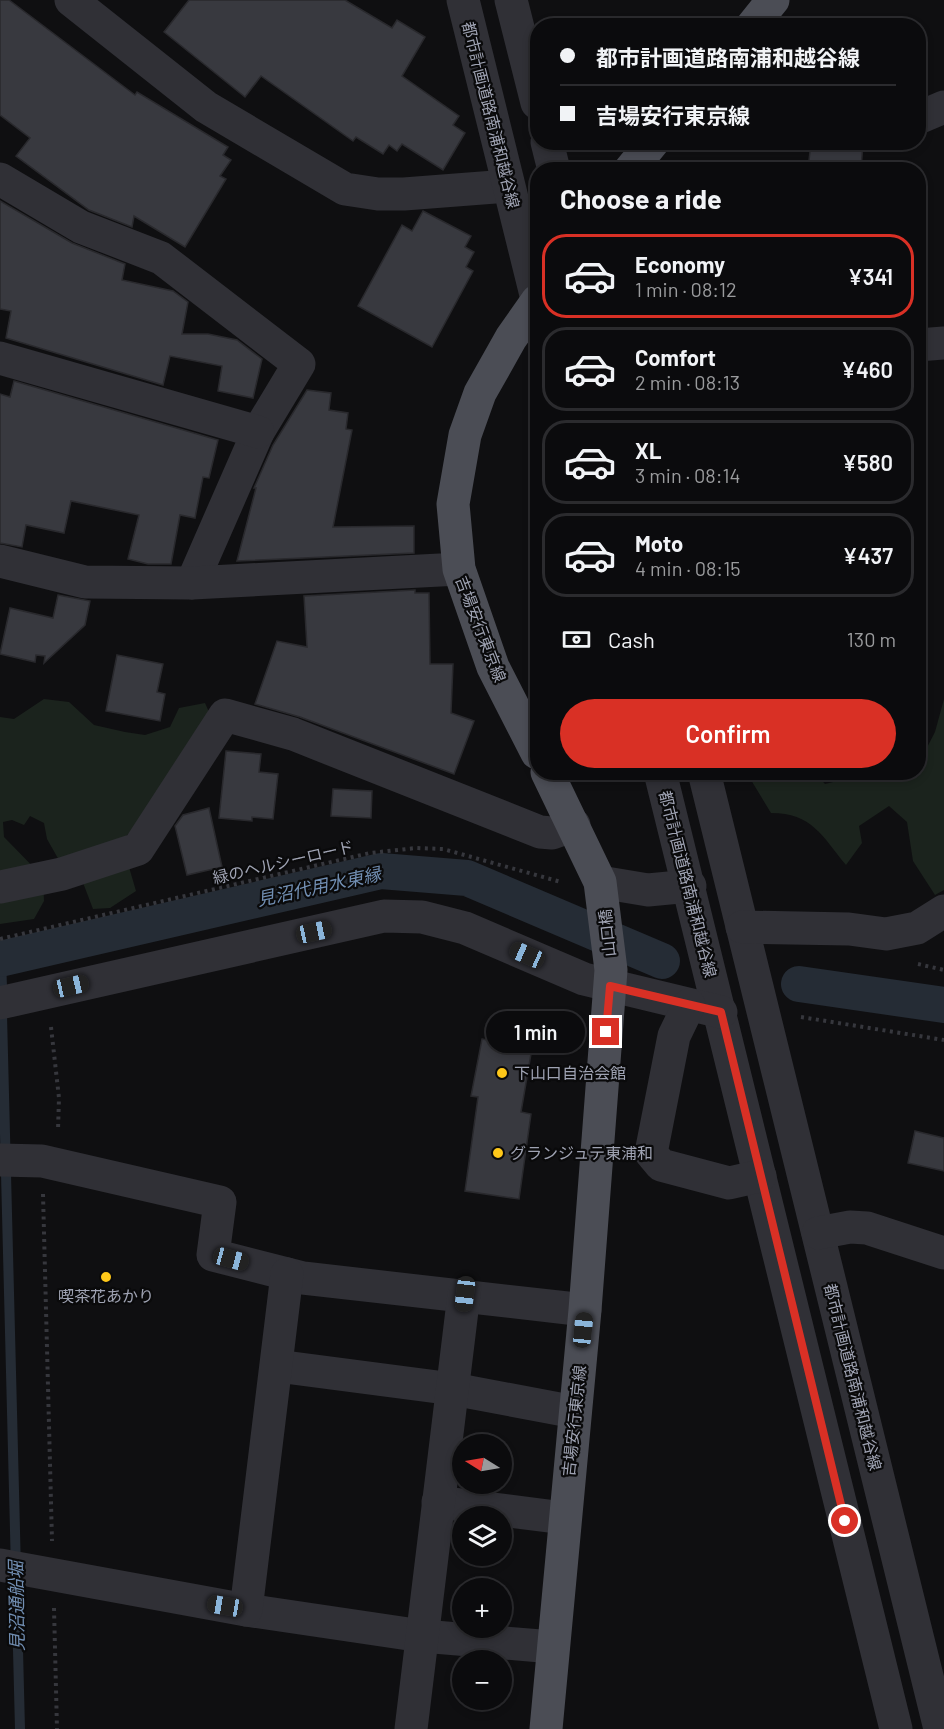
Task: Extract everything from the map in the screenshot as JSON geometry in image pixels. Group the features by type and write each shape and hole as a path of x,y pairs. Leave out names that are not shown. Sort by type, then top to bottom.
{"main road":[{"path":"758,18 772,0"},
{"path":"637,162 646,150"},
{"name":"吉場安行東京線","path":"530,310 511,338 480,393 465,435 453,504 459,569 493,667 530,739"},
{"path":"551,780 574,825 602,890"},
{"name":"山口橋","path":"602,890 610,978"},
{"name":"吉場安行東京線","path":"546,1729 585,1310 610,978"}],"street":[{"path":"71,0 206,107 345,189 378,194 404,194 508,186"},
{"name":"都市計画道路南浦和越谷線","path":"463,0 530,272"},
{"path":"511,0 530,75"},
{"path":"926,115 944,107"},
{"path":"0,178 81,227 160,258 299,364 258,432 192,583"},
{"path":"926,344 944,343"},
{"path":"0,358 258,432"},
{"path":"0,561 85,582 192,583 459,569"},
{"path":"0,887 62,874 138,849 225,716 293,734 540,832 552,833 574,825"},
{"name":"都市計画道路南浦和越谷線","path":"662,780 896,1729"},
{"path":"706,780 742,927 837,929 886,934 917,928 944,910"},
{"path":"602,890 648,890 690,886"},
{"path":"0,1003 384,916 423,917 465,928 568,973 610,978 689,1005 721,1012"},
{"name":"都市計画道路南浦和越谷線","path":"742,927 940,1729"},
{"path":"689,1005 675,1036 651,1153 661,1165 729,1183 760,1176"},
{"path":"0,1160 50,1163 220,1202 213,1255 287,1274 303,1278 465,1294 585,1310"},
{"path":"818,1233 850,1227 867,1228 944,1253"},
{"path":"246,1610 287,1274"},
{"path":"411,1729 465,1294"},
{"path":"277,1366 453,1389 575,1412"},
{"path":"438,1502 564,1518"},
{"path":"0,1565 246,1610 422,1636 554,1647"}],"path":[{"name":"緑のヘルシーロード","path":"0,939 370,853 416,848 443,849 546,879 566,881"},
{"path":"49,991 59,1098 50,1163 53,1576 57,1729"},
{"path":"765,1025 795,1016 944,1040"}],"shaded area":[{"path":"44,699 69,702 94,725 145,735 170,727 179,708 205,703 212,719 133,830 108,851 129,867 136,891 110,908 93,909 82,880 68,876 47,839 44,823 30,816 24,825 12,820 3,822 4,837 43,877 44,901 34,919 0,924 0,717 14,719"},
{"path":"944,699 944,890 935,895 913,861 907,822 889,806 859,826 862,843 846,865 815,828 797,817 771,813 751,780 821,780 825,784 841,780 926,780 926,749 935,732"}],"building":[{"path":"0,0 9,0 135,95 137,92 228,147 223,155 231,160 220,176 226,179 185,247 134,216 132,227 89,210 16,156 30,138 0,115"},
{"path":"189,0 345,0 392,28 397,20 425,37 402,76 459,116 453,125 465,133 443,170 402,144 397,151 389,145 383,154 356,137 353,141 261,76 245,97 164,32"},
{"path":"810,150 862,150 862,162 809,162"},
{"path":"0,201 72,243 125,264 122,280 173,291 188,302 182,334 208,334 237,340 262,359 253,398 218,391 222,366 170,356 163,385 6,338 11,311 0,309"},
{"path":"423,211 471,236 465,247 474,252 466,267 473,271 432,347 358,306 402,225 412,231"},
{"path":"14,381 218,440 209,478 203,477 195,518 180,515 171,564 148,564 128,559 139,515 71,501 64,533 26,525 22,547 0,543 0,394 10,397"},
{"path":"307,390 331,393 329,410 348,413 346,429 352,430 333,527 414,526 414,553 237,561 256,488 254,488 273,445"},
{"path":"415,590 415,593 429,593 430,664 453,664 451,713 474,721 454,774 300,717 255,704 277,641 307,647 304,596"},
{"path":"58,595 90,601 85,625 44,663 45,656 36,655 35,662 0,654 10,608 53,618"},
{"path":"117,655 163,664 157,692 165,694 160,721 106,711"},
{"path":"226,751 261,754 259,772 278,774 273,819 252,817 252,821 219,818"},
{"path":"333,789 372,791 371,818 331,816"},
{"path":"209,808 222,867 187,875 175,826 183,815"},
{"path":"482,1039 532,1048 521,1112 531,1114 519,1199 465,1191 478,1097 471,1096"},
{"path":"915,1131 944,1138 944,1171 908,1163"}],"waterway":[{"name":"見沼代用水東縁","path":"0,959 381,871 467,878 662,961"},
{"name":"見沼通船堀","path":"1,959 2,987"},
{"name":"見沼代用水東縁","path":"799,984 944,1005"},
{"name":"見沼通船堀","path":"2,1015 20,1729"}],"place":[{"name":"下山口自治会館","path":"502,1073"},
{"name":"グランジュテ東浦和","path":"498,1153"},
{"name":"喫茶花あかり","path":"106,1277"}],"route":[{"path":"606,1032 610,986 721,1012 845,1521"}]}
